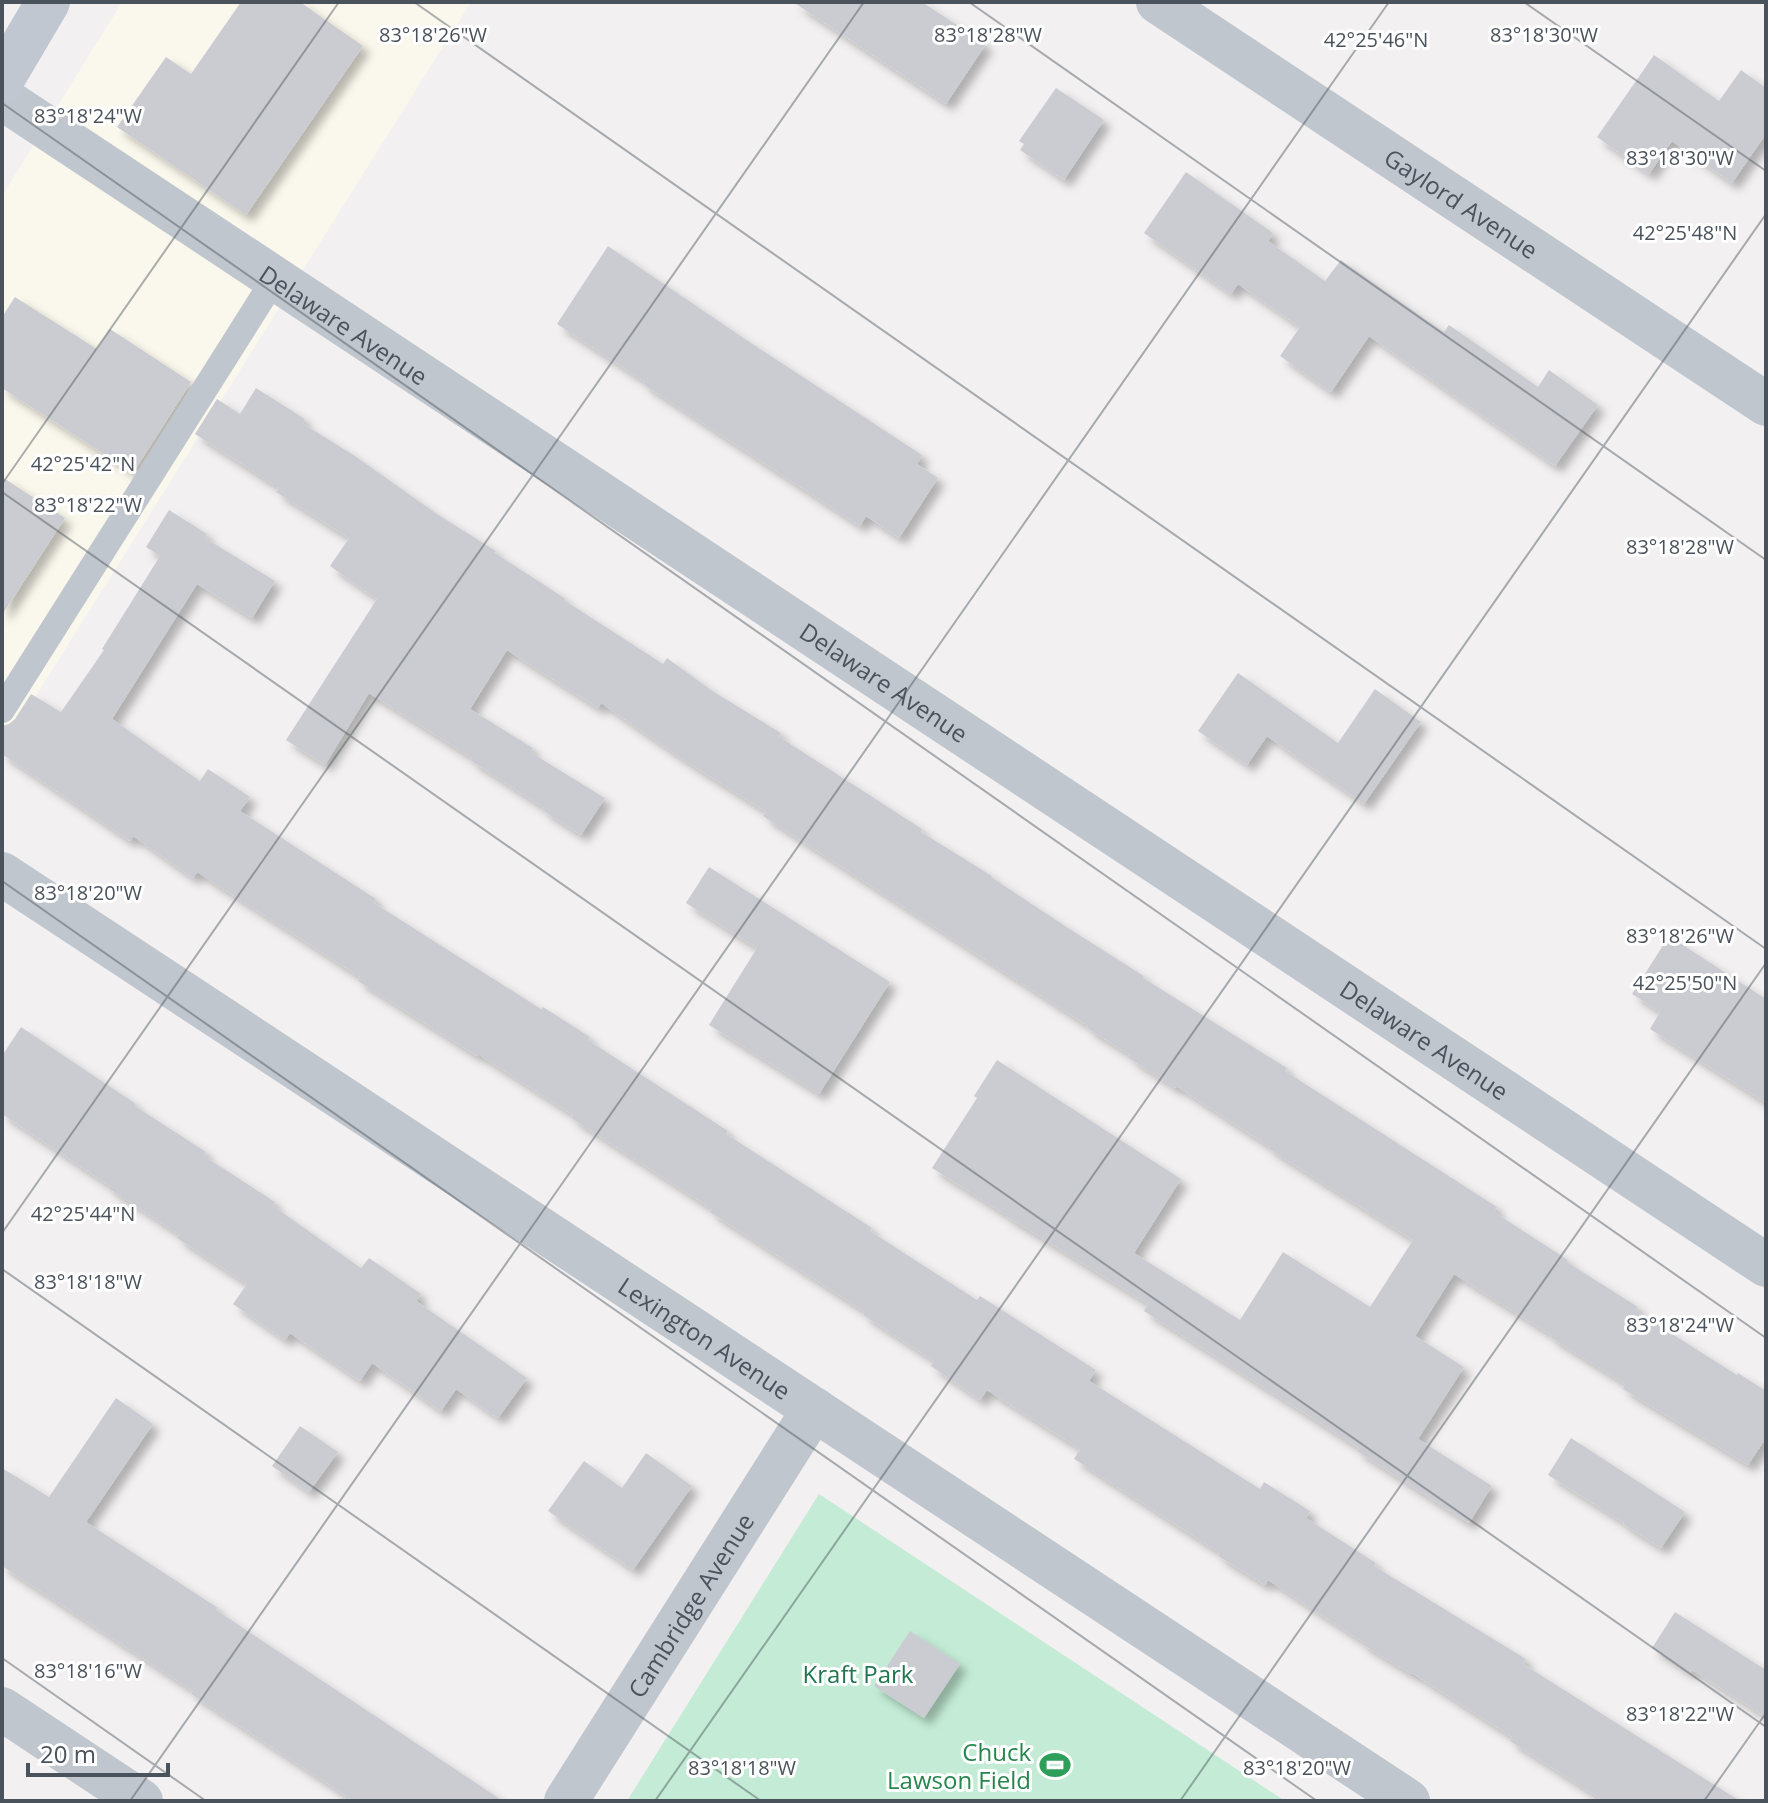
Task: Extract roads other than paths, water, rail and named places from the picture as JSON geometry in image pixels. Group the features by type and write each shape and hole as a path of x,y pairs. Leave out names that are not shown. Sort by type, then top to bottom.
{"main road":[{"path":"8,57 48,2"}],"street":[{"name":"Gaylord Avenue","path":"1158,2 1766,404"},
{"name":"Delaware Avenue","path":"2,98 1766,1265"},
{"name":"Lexington Avenue","path":"2,874 1408,1801"},
{"name":"Cambridge Avenue","path":"566,1801 814,1409"},
{"path":"2,1709 141,1801"}],"lane":[{"path":"2,710 275,278"}],"place":[{"name":"Chuck Lawson Field","path":"1055,1765"}],"park label":[{"name":"Kraft Park","path":"858,1673"}]}
